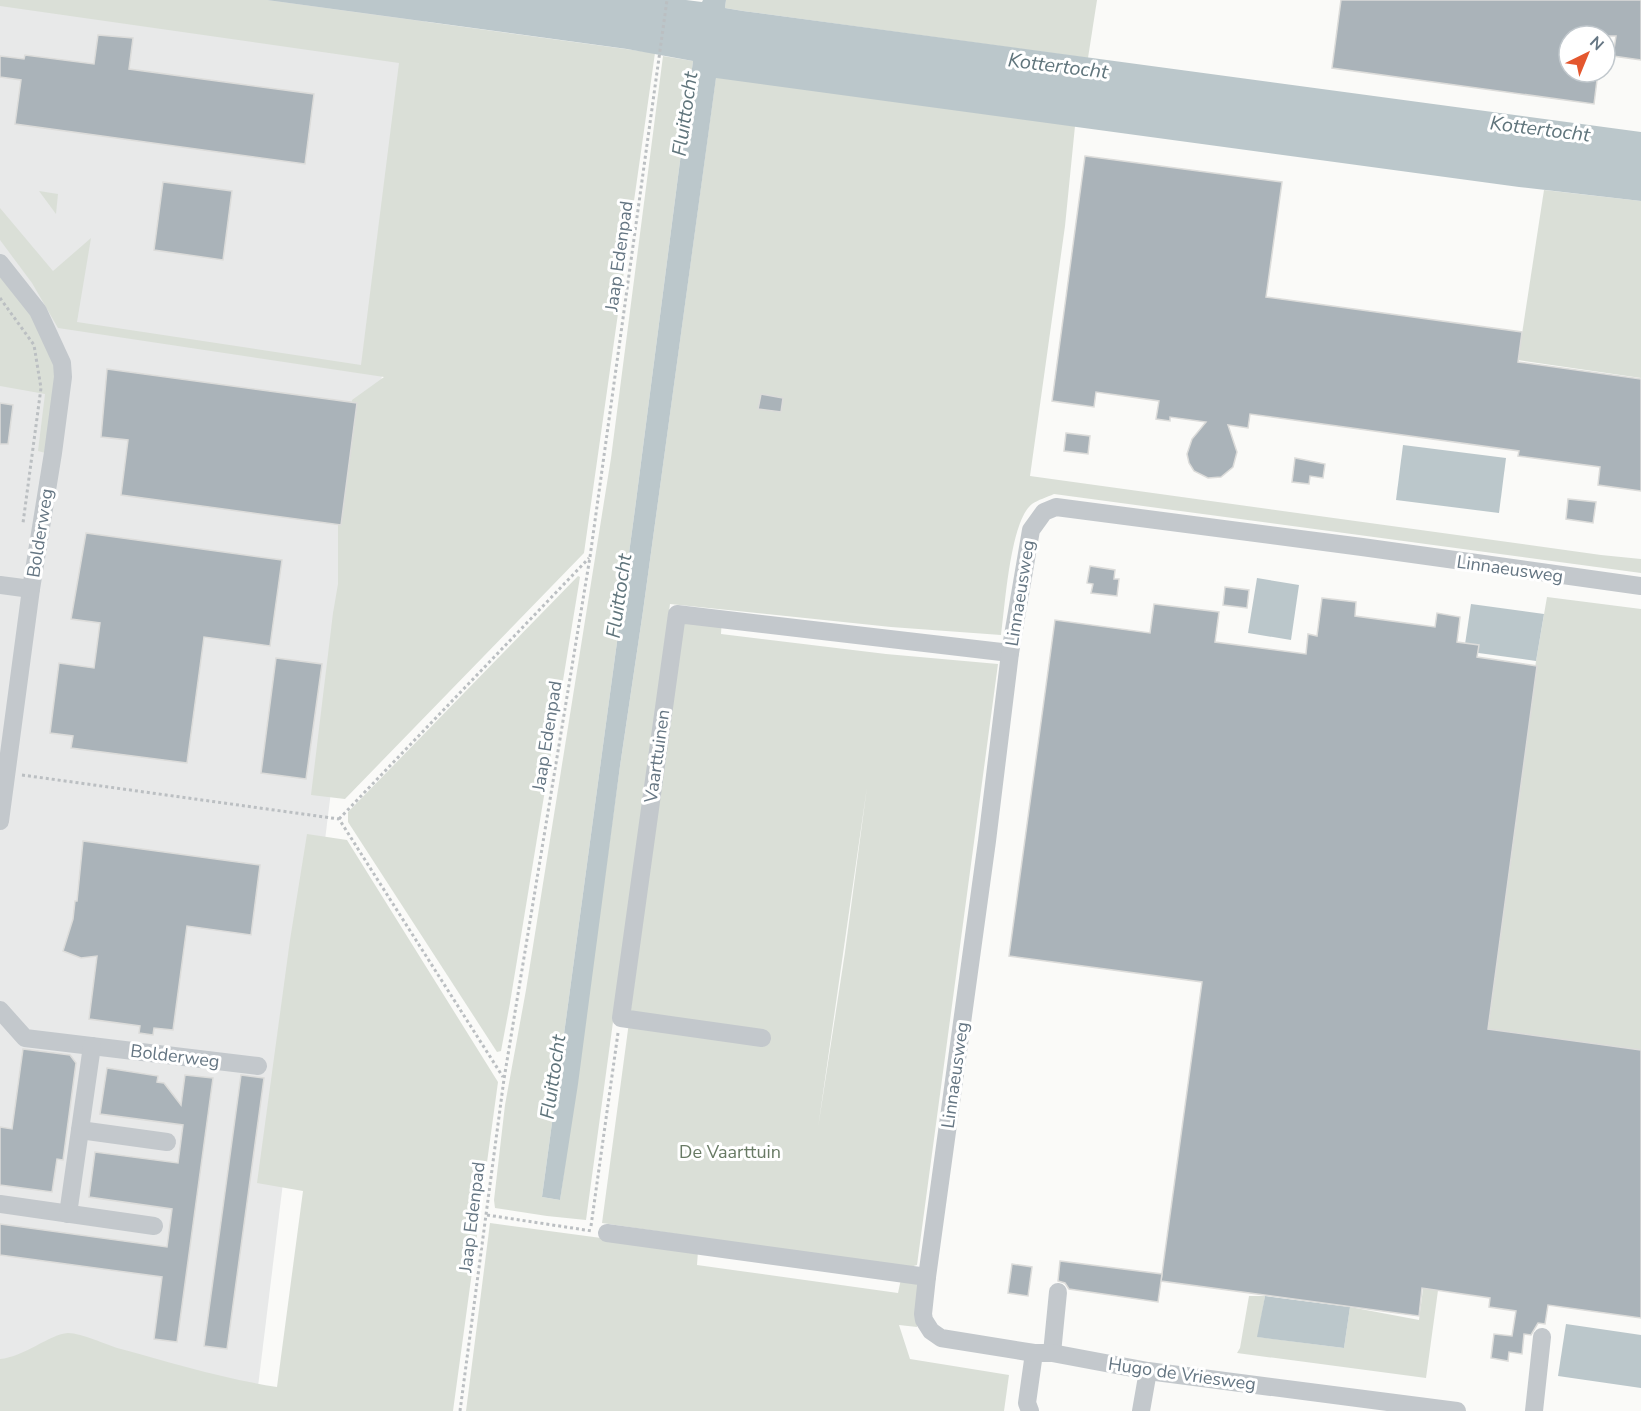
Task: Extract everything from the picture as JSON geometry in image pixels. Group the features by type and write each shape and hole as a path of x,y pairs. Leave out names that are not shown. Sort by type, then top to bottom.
{"street":[{"name":"Bolderweg","path":"0,263 38,312 55,344 62,363 63,377 31,589 0,821"},
{"name":"Linnaeusweg","path":"923,1314 989,829 1010,653 1031,530 1044,512 1056,507 1641,586"},
{"path":"0,585 31,589"},
{"name":"Vaarttuinen","path":"621,1018 677,614 1010,653"},
{"name":"Bolderweg","path":"0,1010 25,1038 258,1066"},
{"path":"621,1018 762,1038"},
{"path":"68,1214 92,1046"},
{"path":"80,1130 167,1142"},
{"path":"0,1204 154,1226"},
{"path":"599,1232 927,1277"},
{"path":"1030,1411 1027,1403 1043,1353 1058,1292"},
{"name":"Hugo de Vriesweg","path":"923,1314 927,1327 941,1338 1344,1404 1456,1411"},
{"path":"1534,1411 1542,1336"},
{"path":"1141,1411 1148,1371"}],"path":[{"name":"Jaap Edenpad","path":"460,1411 504,1079 590,557 667,0"},
{"path":"0,298 34,345 41,388 22,528"},
{"path":"339,819 590,557"},
{"path":"7,773 339,819 504,1079"},
{"path":"487,1215 599,1232 621,1018"}],"shaded area":[{"path":"0,0 428,0 255,1411 0,1411"}],"green space":[{"path":"0,0 267,0 655,53 584,553 345,799 311,795 338,584 338,521 352,400 384,377 58,328 32,283 0,240 0,208 53,271 91,238 77,322 361,365 399,63 0,6"},
{"path":"726,0 1097,0 1088,58 743,11 725,8"},
{"path":"663,56 693,61 542,1197 560,1200 716,77 1075,126 1065,226 1030,476 1641,559 1641,573 1054,494 1032,504 1018,528 1010,565 1001,635 891,627 670,604 586,1220 495,1208 494,1200 505,1105 526,990 611,458"},
{"path":"1544,190 1641,201 1641,378 1518,360"},
{"path":"39,191 58,194 56,214"},
{"path":"0,273 38,325 52,354 56,370 57,394 49,454 38,451 45,394 0,386"},
{"path":"578,576 580,577 510,1003 501,1051 497,1052 348,822 348,812"},
{"path":"1547,597 1641,609 1641,1050 1474,1028 1426,1378 1237,1353 1240,1348 1249,1296 1265,1296 1258,1337 1344,1348 1350,1307 1419,1320 1459,1010 1489,1013 1536,661"},
{"name":"De Vaarttuin","path":"684,613 722,617 721,634 886,654 998,664 917,1265 907,1268 602,1223","holes":["867,787 845,952 818,1128"]},
{"path":"307,834 347,840 498,1082 453,1411 0,1411 0,1359 68,1333 199,1370 277,1387 303,1191 257,1183"},
{"path":"490,1223 698,1251 697,1265 898,1293 901,1279 919,1285 917,1327 899,1325 910,1359 1009,1375 1004,1411 466,1411"}],"water":[{"name":"Kottertocht","path":"267,0 686,0 702,2 703,0 726,0 725,8 743,11 1641,132 1641,201 1519,187 716,78 578,1084 560,1200 542,1197 693,61 627,49"},
{"path":"1403,445 1506,458 1499,513 1396,500"},
{"path":"1257,578 1299,585 1291,640 1248,633"},
{"path":"1471,604 1544,614 1536,661 1464,651"},
{"path":"1265,1296 1350,1307 1344,1348 1257,1337"},
{"path":"1566,1324 1641,1335 1641,1388 1558,1376"}],"building":[{"path":"1341,0 1641,0 1641,60 1617,57 1617,24 1557,24 1557,84 1596,84 1594,104 1332,68"},
{"path":"98,35 133,38 129,69 314,94 305,164 15,124 21,80 0,77 0,56 24,59 25,55 94,64"},
{"path":"1085,156 1282,182 1266,297 1522,332 1518,362 1641,379 1641,491 1598,485 1600,467 1518,456 1519,451 1250,414 1248,428 1228,425 1237,452 1233,467 1221,477 1208,478 1194,471 1187,454 1192,439 1206,422 1170,417 1170,421 1156,419 1159,401 1096,392 1094,407 1052,401"},
{"path":"163,182 232,191 223,260 154,250"},
{"path":"107,369 357,403 341,525 121,495 128,440 101,437"},
{"path":"761,394 783,398 781,412 758,409"},
{"path":"0,403 13,405 8,444 0,444"},
{"path":"1066,433 1090,436 1088,454 1064,451"},
{"path":"1295,458 1325,464 1323,478 1310,476 1309,484 1292,482"},
{"path":"1568,499 1596,502 1593,523 1566,519"},
{"path":"86,533 282,560 270,646 204,637 187,763 71,748 73,736 50,733 59,663 94,668 100,623 71,619"},
{"path":"1090,566 1115,570 1114,579 1119,579 1117,596 1091,593 1093,584 1087,583"},
{"path":"1225,587 1249,590 1247,608 1223,605"},
{"path":"1322,598 1356,602 1355,616 1435,627 1437,613 1460,617 1457,642 1479,645 1477,657 1537,666 1488,1029 1641,1050 1641,1318 1548,1305 1545,1324 1538,1323 1531,1335 1524,1334 1522,1354 1509,1352 1508,1361 1491,1358 1494,1334 1512,1336 1516,1311 1489,1307 1490,1298 1422,1288 1419,1316 1161,1281 1202,982 1009,956 1055,620 1150,633 1154,604 1219,612 1215,642 1306,654 1308,634 1317,636"},
{"path":"276,658 322,664 306,779 261,773"},
{"path":"83,841 260,865 251,935 187,926 173,1030 154,1028 153,1035 139,1033 140,1026 89,1019 97,956 81,958 63,951 73,919 75,901 77,901"},
{"path":"23,1049 70,1055 76,1063 63,1160 57,1159 52,1192 0,1185 0,1127 12,1129"},
{"path":"107,1068 158,1076 157,1082 164,1083 181,1105 185,1075 213,1078 177,1342 154,1339 162,1277 0,1255 0,1224 167,1247 172,1209 89,1197 95,1152 178,1163 183,1125 100,1114"},
{"path":"241,1075 264,1078 227,1349 204,1346"},
{"path":"1060,1261 1162,1274 1158,1302 1069,1289 1065,1283 1058,1281"},
{"path":"1012,1264 1032,1267 1028,1296 1008,1293"}],"water label":[{"name":"Fluittocht","path":"685,114"},
{"name":"Fluittocht","path":"619,596"},
{"name":"Fluittocht","path":"553,1077"}]}
